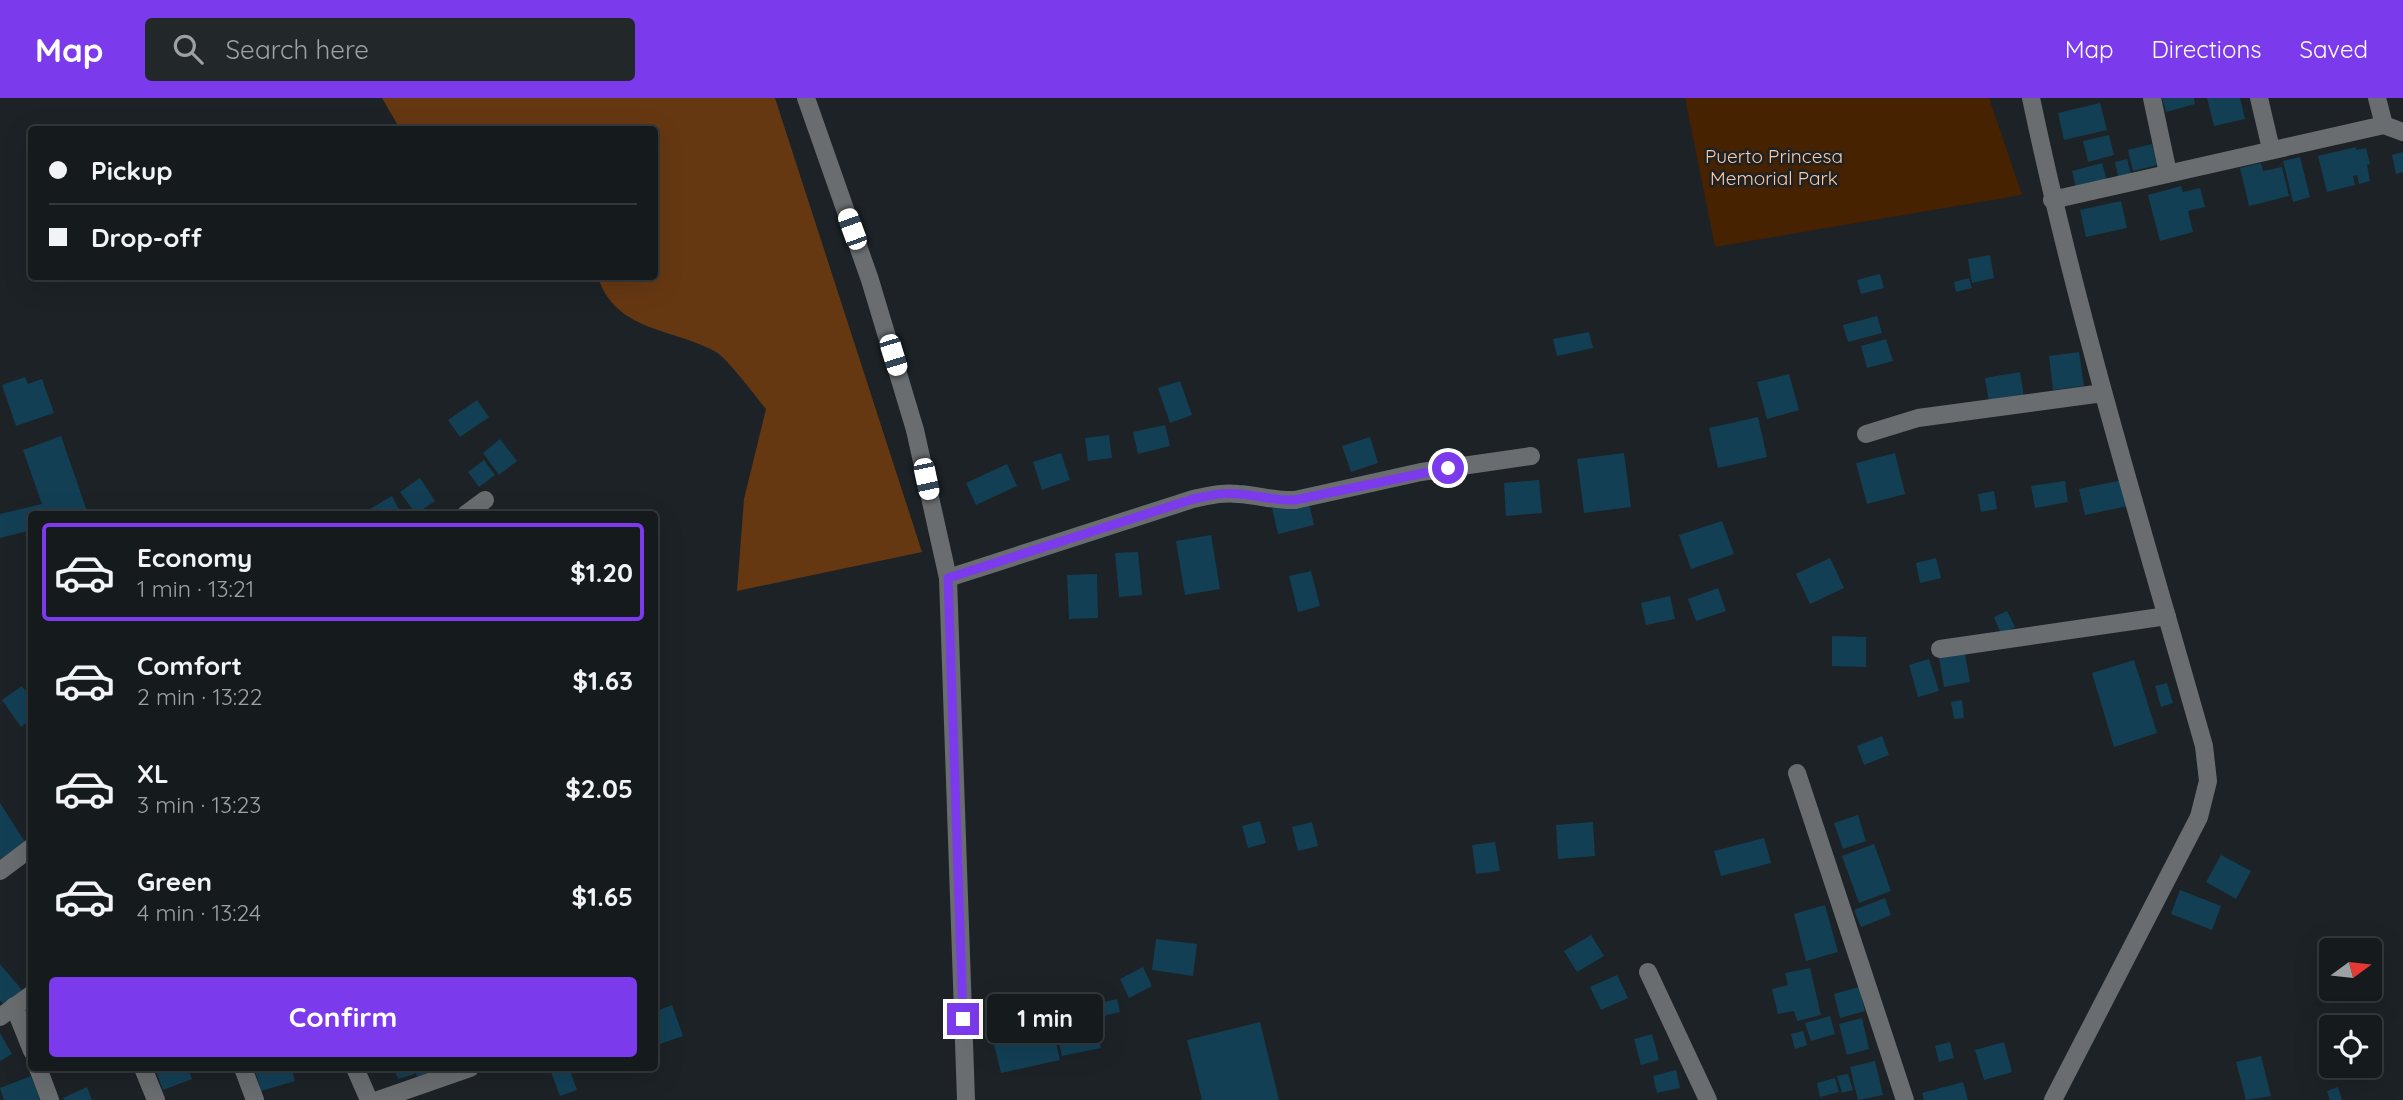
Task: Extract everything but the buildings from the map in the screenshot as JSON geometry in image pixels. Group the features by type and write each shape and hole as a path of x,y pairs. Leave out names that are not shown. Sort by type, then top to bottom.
{"street":[{"path":"806,98 870,280 915,430 948,578 966,1100"},
{"path":"2031,98 2052,200 2103,393 2204,746 2208,781 2199,817 2053,1100"},
{"path":"2152,98 2168,173"},
{"path":"2259,98 2271,149"},
{"path":"2377,98 2384,125"},
{"path":"2052,200 2384,125 2403,132"},
{"path":"1866,434 1918,418 2103,393"},
{"path":"948,578 1219,493 1276,501 1295,500 1421,472 1531,456"},
{"path":"470,511 485,500"},
{"path":"1940,649 2167,616"},
{"path":"1797,773 1905,1100"},
{"path":"0,871 28,850"},
{"path":"1648,972 1708,1100"},
{"path":"28,996 7,1011 28,1045"},
{"path":"39,1071 50,1100"},
{"path":"144,1071 156,1100"},
{"path":"244,1071 255,1100"},
{"path":"356,1071 369,1100"},
{"path":"378,1100 458,1071"}],"green space":[{"name":"Puerto Princesa Memorial Park","path":"1685,98 1989,98 2022,195 1715,247"}],"shaded area":[{"path":"382,98 775,98 922,552 737,591 744,499 766,409 716,352 632,319 618,309 606,295 599,280 658,280 658,126 398,126"}],"route":[{"path":"963,1019 948,578 1219,493 1276,501 1295,500 1448,468"}]}
